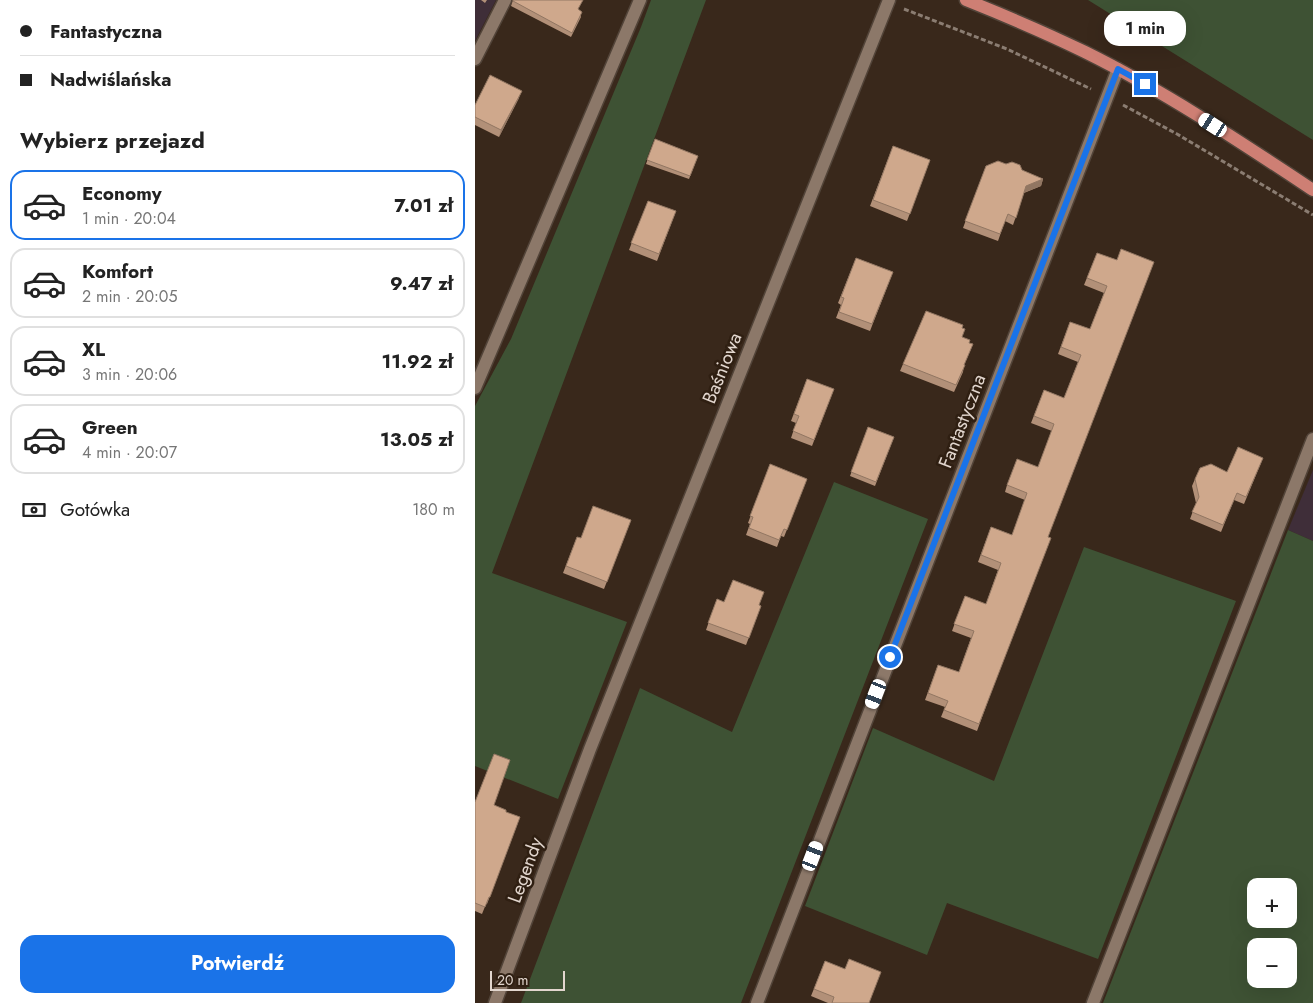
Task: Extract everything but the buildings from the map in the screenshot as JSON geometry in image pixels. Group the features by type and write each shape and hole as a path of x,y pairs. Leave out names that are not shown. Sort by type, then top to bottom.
{"main road":[{"path":"966,0 1029,26 1118,69 1213,125 1313,190"}],"street":[{"path":"475,59 505,0"},
{"path":"475,388 640,0"},
{"name":"Baśniowa","path":"590,749 889,0"},
{"name":"Fantastyczna","path":"757,1003 1118,69"},
{"path":"1093,1003 1313,439"},
{"name":"Legendy","path":"495,1003 590,749"}],"shaded area":[{"path":"475,0 496,0 475,41"},
{"path":"1313,470 1313,541 1288,530"}],"green space":[{"path":"651,0 706,0 492,573 627,622 558,799 475,766 475,406 511,339"},
{"path":"1088,0 1313,0 1313,140"},
{"path":"834,482 928,519 741,1003 521,1003 640,688 732,732"},
{"path":"1288,530 1313,541 1313,1003 1103,1003"},
{"path":"1084,547 1236,601 1098,959 947,903 927,955 805,906 873,728 994,781"}],"route":[{"path":"890,657 1118,69 1145,84"}]}
